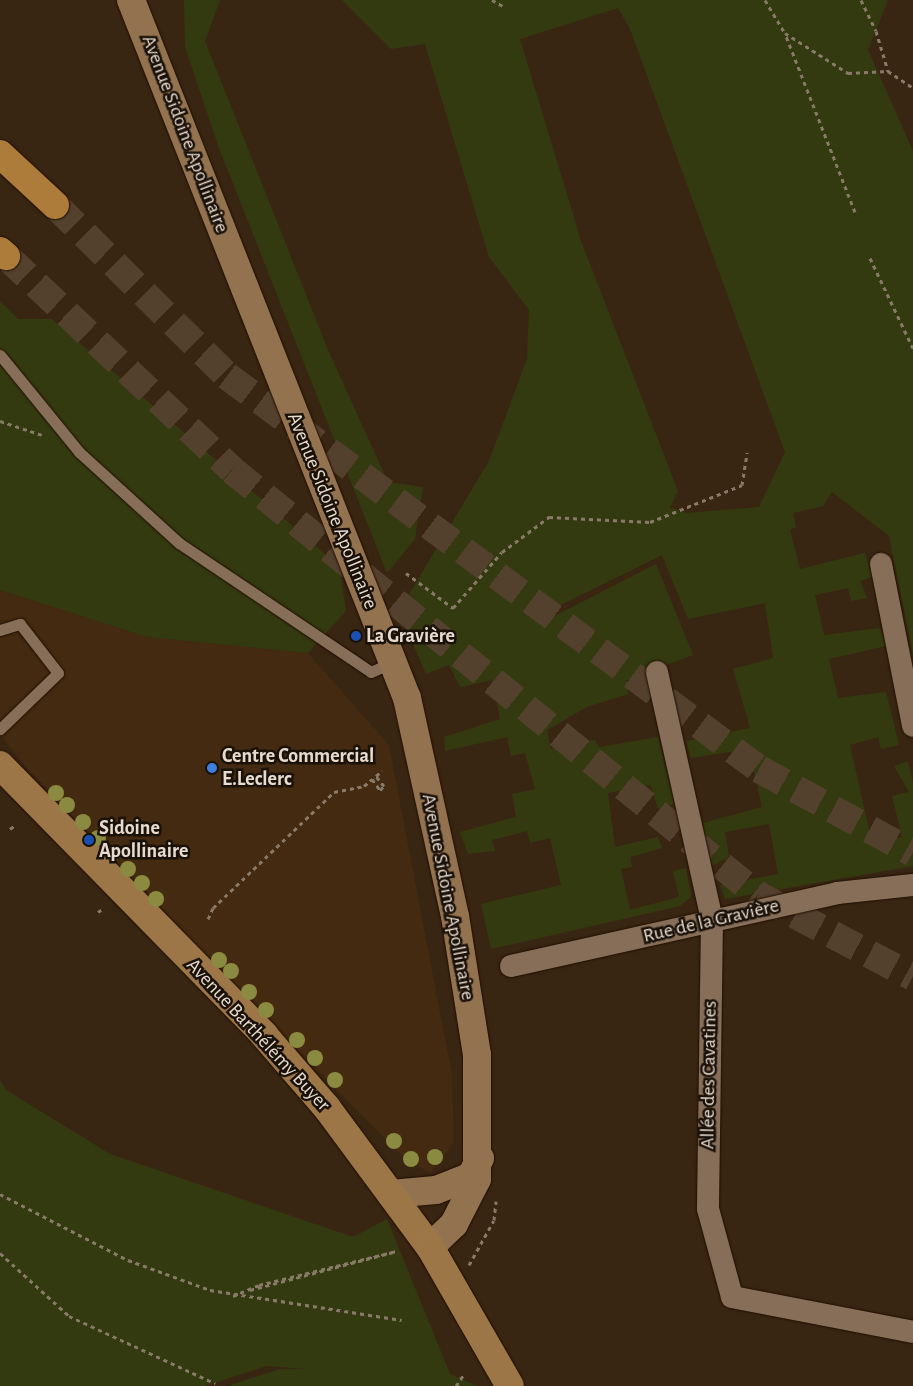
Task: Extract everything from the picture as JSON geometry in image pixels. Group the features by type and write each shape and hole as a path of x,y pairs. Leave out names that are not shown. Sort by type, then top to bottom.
{"highway":[{"path":"0,154 55,205"}],"main road":[{"name":"Avenue Sidoine Apollinaire","path":"132,0 407,698 466,973 477,1055 480,1158 471,1199 454,1224 430,1246"},
{"name":"Avenue Barthélémy Buyer","path":"0,765 264,1035 327,1108 430,1246 510,1386"},
{"path":"391,1194 436,1190 457,1182 471,1176 480,1158"}],"street":[{"path":"881,564 913,726"},
{"name":"Allée des Cavatines","path":"657,672 712,920 708,1209 732,1297 913,1332"},
{"name":"Rue de la Gravière","path":"511,966 837,893 913,885"}],"lane":[{"path":"0,355 79,452 178,543 370,672 392,662"},
{"path":"0,630 20,624 58,673 0,729"}],"path":[{"path":"492,0 503,6"},
{"path":"765,0 785,33 855,212"},
{"path":"861,0 876,31 888,70 913,88"},
{"path":"785,33 848,72 888,70"},
{"path":"870,258 913,348"},
{"path":"0,421 39,435 63,432"},
{"path":"406,573 453,608 502,552 549,518 650,522 742,485 746,452"},
{"path":"208,919 213,908 334,792 364,786 372,779 380,790 384,786 376,776 382,771"},
{"path":"10,829 14,826"},
{"path":"97,900 110,913"},
{"path":"0,1194 128,1260 234,1296 402,1320"},
{"path":"234,1296 249,1290 394,1251"},
{"path":"0,1254 69,1316 215,1383"},
{"path":"456,1386 464,1374"}],"shaded area":[{"path":"0,590 147,637 308,653 389,745 452,1075 454,1142 431,1173 406,1160 273,1025 25,766 0,734"}],"green space":[{"path":"184,0 220,0 205,41 328,350 388,482 423,487 415,539 387,573 219,148 185,47"},
{"path":"342,0 888,0 868,50 913,151 913,655 889,536 832,492 823,506 793,513 796,527 790,530 800,569 865,553 872,577 860,581 867,598 851,601 848,588 815,595 824,635 880,628 886,646 829,659 838,698 886,692 899,745 881,749 878,737 850,745 872,843 902,837 892,796 909,792 894,766 908,761 913,783 913,866 725,899 720,885 778,874 769,824 725,832 729,857 710,867 703,823 762,807 749,749 691,758 686,741 750,728 733,669 773,658 765,603 688,619 662,555 532,619 541,623 656,564 693,655 627,680 628,694 587,707 547,730 551,749 595,740 599,747 658,737 674,804 658,809 651,785 608,793 615,847 658,837 662,848 630,857 632,867 621,869 630,910 679,897 673,871 686,868 691,897 680,906 491,949 481,904 561,885 550,838 530,843 527,831 492,840 495,851 468,854 460,832 516,817 512,794 535,789 525,753 511,756 507,737 445,751 444,737 500,719 492,680 460,687 449,665 426,674 404,623 405,601 489,461 527,359 529,310 489,257 425,44 391,49","holes":["618,8 630,29 785,452 759,507 687,513 670,508 678,491 581,241 520,39"]},
{"path":"0,301 18,319 52,319 339,566 346,611 308,653 147,637 0,590"},
{"path":"0,1080 6,1090 110,1154 353,1237 387,1219 450,1374 477,1386 228,1386 280,1369 307,1369 266,1366 205,1386 0,1386"}],"tunnel":[{"path":"55,205 227,376 759,769 913,853"},
{"path":"6,256 232,470 758,895 913,977"}],"place":[{"name":"La Gravière","path":"356,636"},
{"name":"Centre Commercial E.Leclerc","path":"212,768"},
{"name":"Sidoine Apollinaire","path":"89,840"}]}
